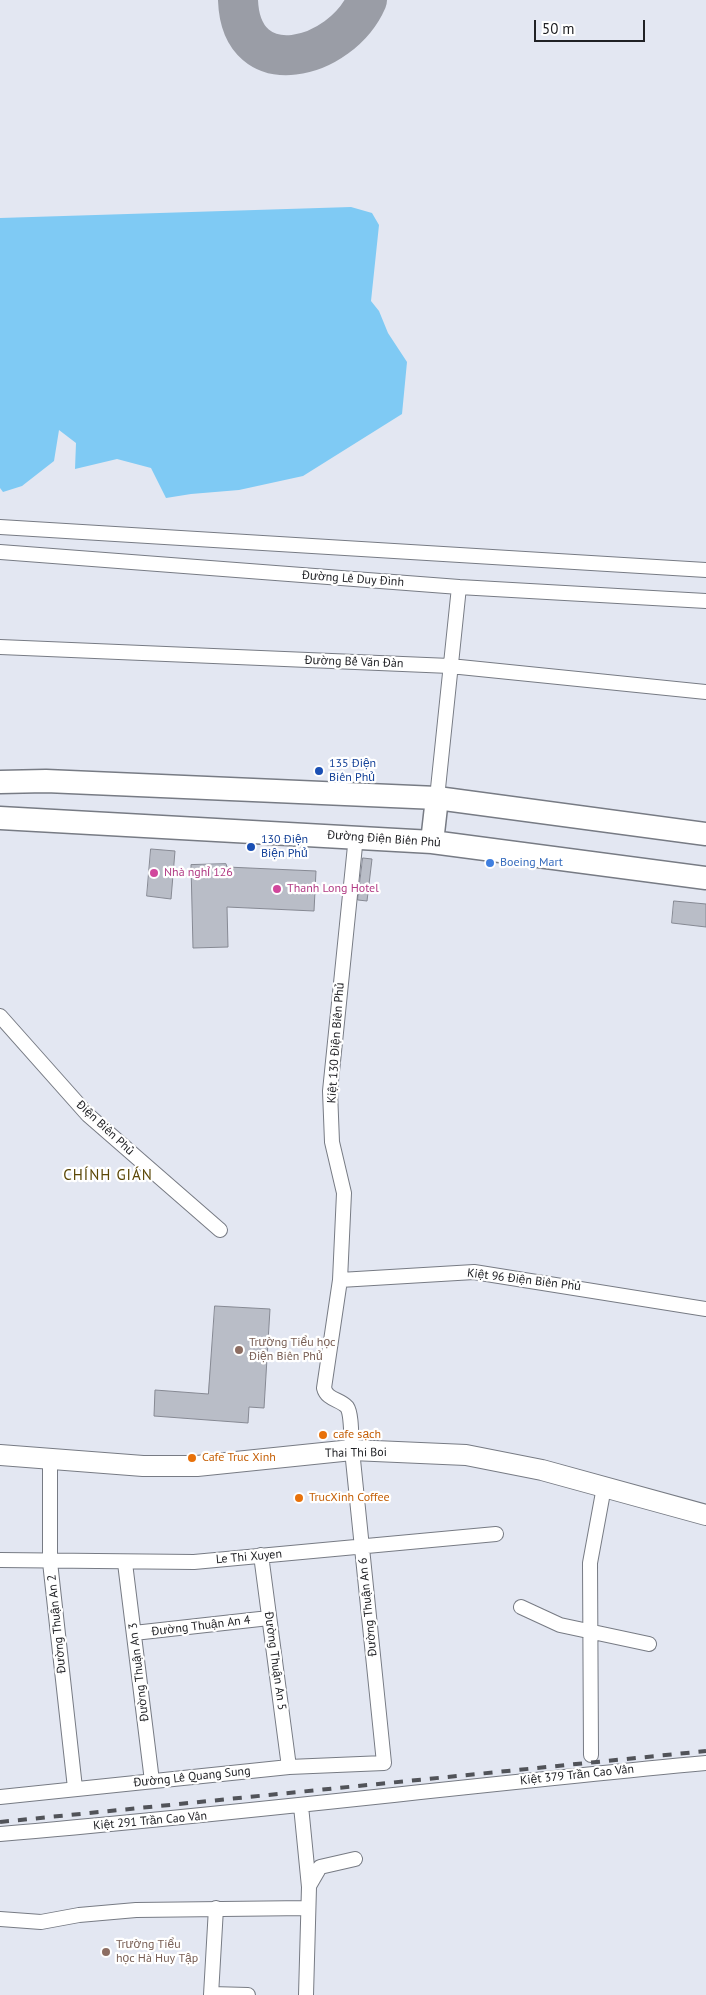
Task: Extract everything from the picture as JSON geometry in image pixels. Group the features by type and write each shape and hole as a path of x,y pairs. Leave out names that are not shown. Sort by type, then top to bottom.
{"main road":[{"path":"0,782 46,780 437,798 706,834"},
{"path":"432,842 437,798"},
{"name":"Đường Điện Biên Phủ","path":"4,818 356,836 432,842 706,878"}],"street":[{"path":"0,527 706,570"},
{"name":"Đường Lê Duy Đình","path":"0,552 459,587 706,601"},
{"path":"437,798 459,587"},
{"name":"Đường Bế Văn Đàn","path":"0,647 450,666 706,692"},
{"path":"0,771 46,780"},
{"name":"Kiệt 130 Điện Biên Phủ","path":"352,1450 348,1408 327,1395 324,1388 340,1280 344,1193 332,1142 330,1090 356,836"},
{"name":"Điện Biên Phủ","path":"0,1016 88,1115 220,1230"},
{"name":"Kiệt 96 Điện Biên Phủ","path":"340,1280 474,1272 706,1309"},
{"name":"Thai Thi Boi","path":"0,1455 143,1466 197,1466 352,1450 466,1455 503,1461 706,1515"},
{"name":"Đường Thuận An 6","path":"352,1450 384,1763"},
{"name":"Đường Thuận An 2","path":"50,1458 50,1562 75,1788"},
{"path":"591,1755 592,1633 590,1563 604,1487"},
{"name":"Le Thi Xuyen","path":"0,1560 125,1563 194,1562 362,1548 496,1534"},
{"name":"Đường Thuận An 5","path":"261,1555 289,1767"},
{"name":"Đường Thuận An 3","path":"125,1563 152,1781"},
{"path":"521,1606 548,1621 592,1633 649,1644"},
{"name":"Đường Thuận An 4","path":"134,1633 269,1618"},
{"name":"Đường Lê Quang Sung","path":"0,1797 289,1767 384,1763"},
{"name":"Kiệt 379 Trần Cao Vân","path":"447,1790 706,1763"},
{"name":"Kiệt 291 Trần Cao Vân","path":"0,1834 301,1806 447,1790"},
{"path":"301,1806 309,1887 306,1995"},
{"path":"309,1887 320,1867 354,1858"},
{"path":"216,1908 211,1994 248,1995"},
{"path":"0,1919 41,1922 79,1915 136,1910 308,1908"}],"water":[{"path":"351,207 372,213 379,225 371,301 379,311 388,333 407,362 402,414 303,476 239,490 166,498 151,468 117,459 75,469 76,443 59,430 54,461 22,486 3,492 0,488 0,218"}],"building":[{"path":"151,849 175,851 171,899 147,896"},
{"path":"363,858 372,859 367,901 358,900"},
{"path":"226,864 227,867 316,871 314,911 227,907 228,947 193,948 191,865"},
{"path":"674,901 706,904 706,927 672,923"},
{"name":"Trường Tiểu học Điện Biên Phủ","path":"215,1306 270,1309 264,1408 249,1407 248,1423 154,1416 155,1390 208,1394"}],"taxiway":[{"path":"238,0 243,27 256,45 273,54 294,55 316,49 336,37 354,21 367,0"}],"railway":[{"path":"0,1822 706,1751"}],"place":[{"name":"135 Điện Biên Phủ","path":"319,771"},
{"name":"130 Điện Biện Phủ","path":"251,847"},
{"name":"Boeing Mart","path":"490,863"},
{"name":"Nhà nghỉ 126","path":"154,873"},
{"name":"Thanh Long Hotel","path":"277,889"},
{"name":"Trường Tiểu học Điện Biên Phủ","path":"239,1350"},
{"name":"cafe sạch","path":"323,1435"},
{"name":"Cafe Truc Xinh","path":"192,1458"},
{"name":"TrucXinh Coffee","path":"299,1498"},
{"name":"Trường Tiểu học Hà Huy Tập","path":"106,1952"}],"district":[{"name":"CHÍNH GIÁN","path":"108,1176"}]}
